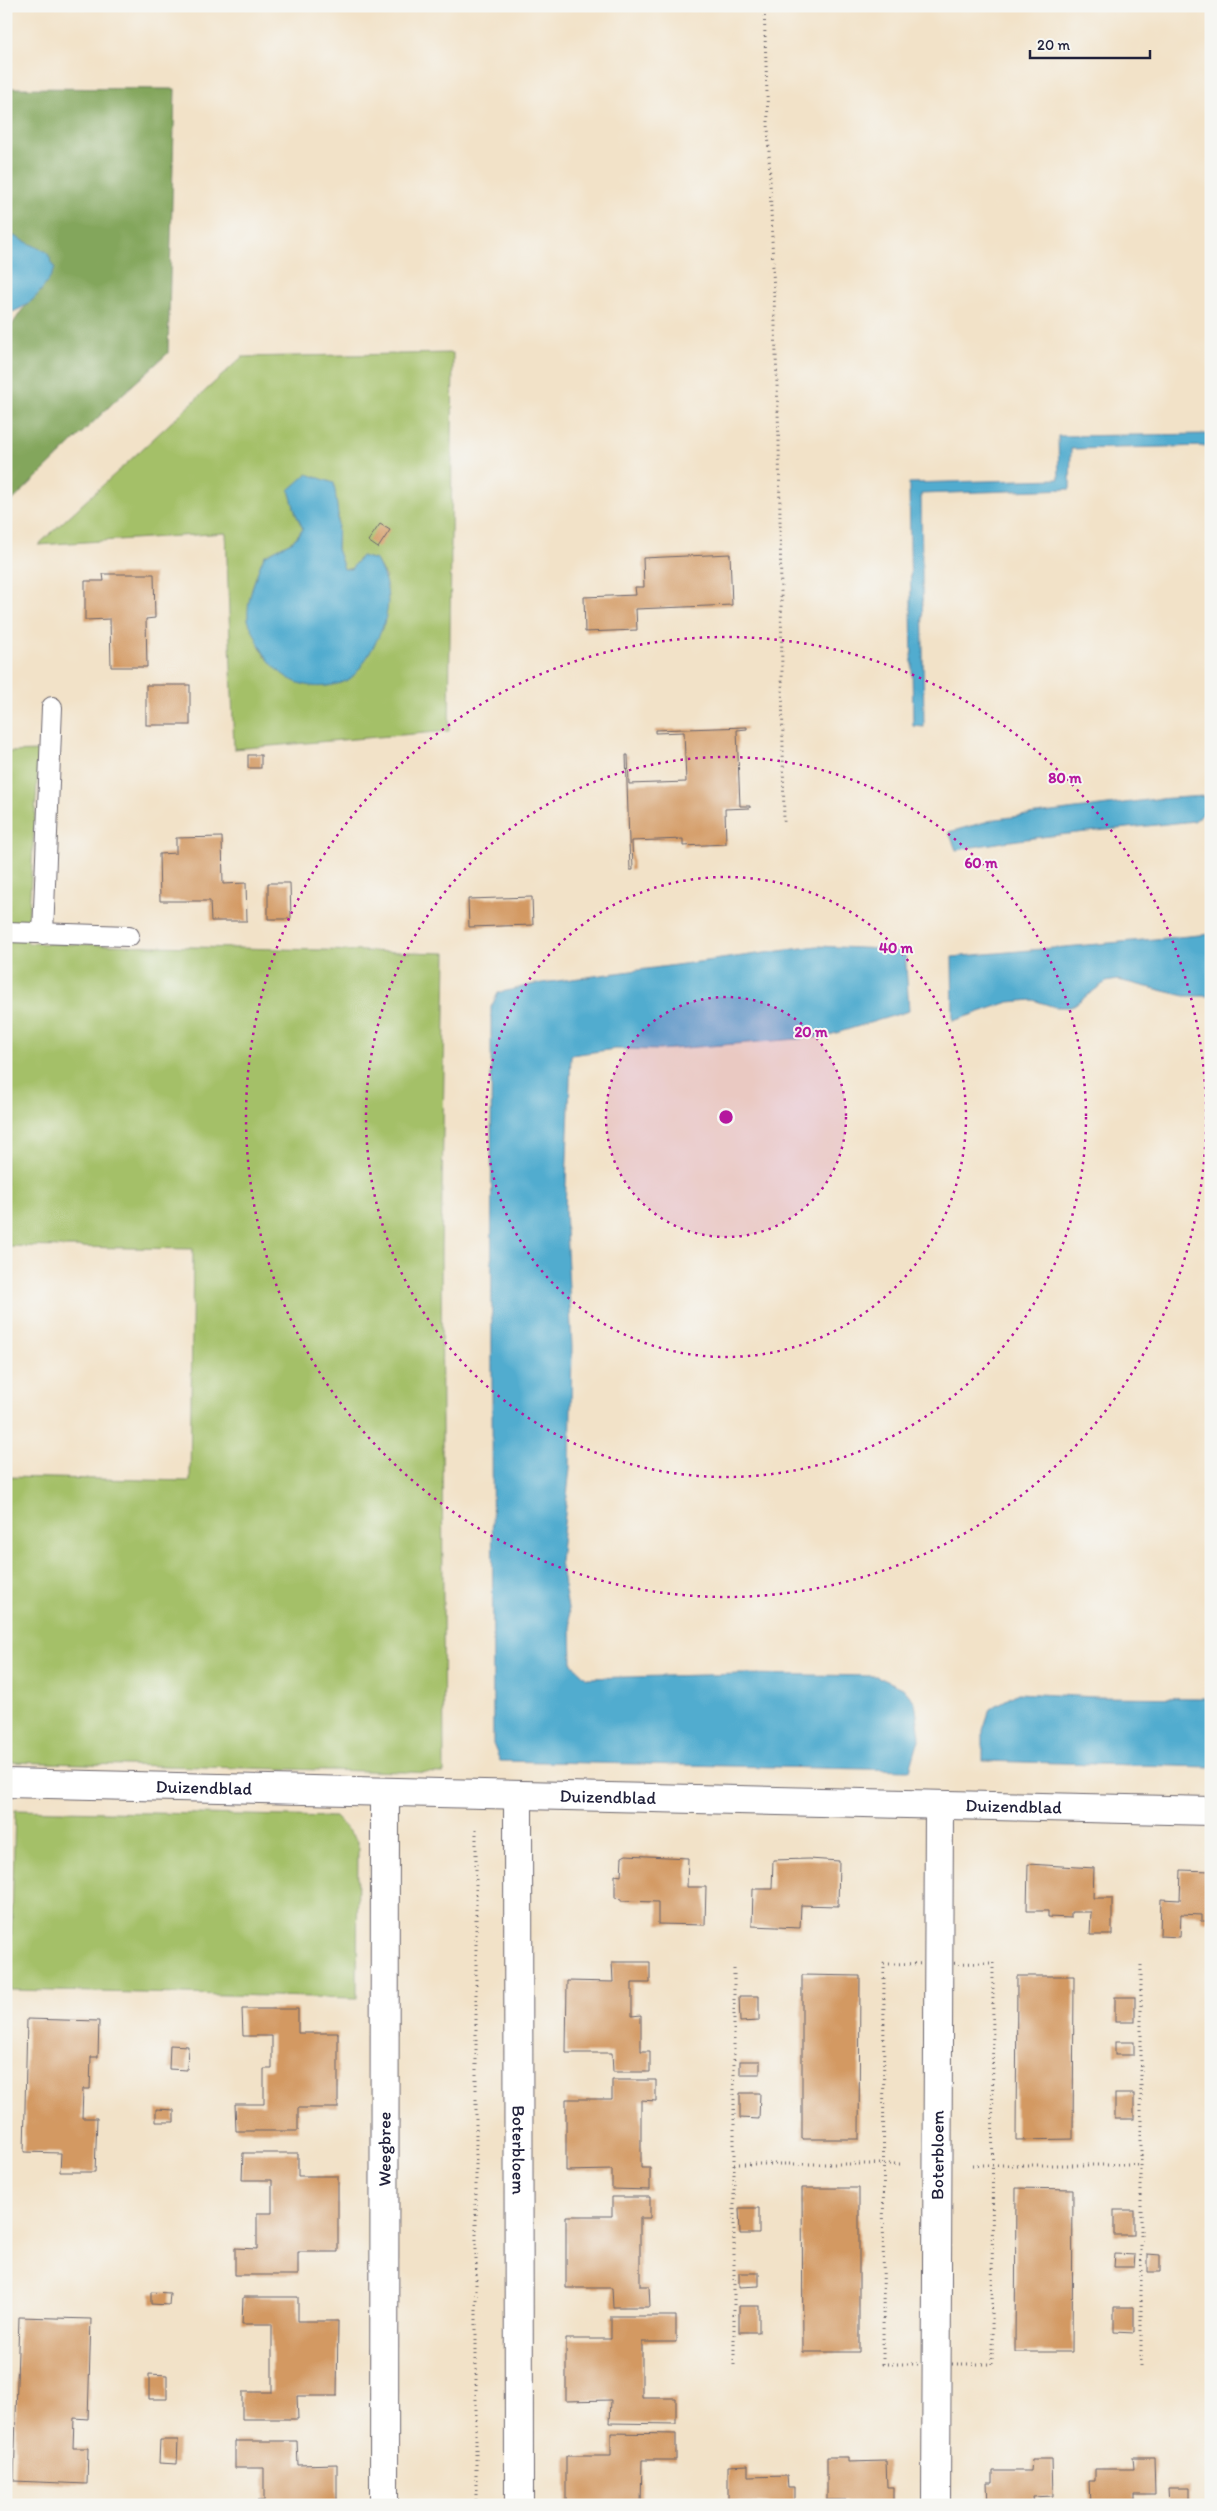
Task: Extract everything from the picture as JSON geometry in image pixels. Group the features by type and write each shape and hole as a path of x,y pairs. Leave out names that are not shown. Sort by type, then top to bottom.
{"street":[{"name":"Duizendblad","path":"6,1783 1211,1811"},
{"name":"Weegbree","path":"384,1792 384,2505"},
{"name":"Boterbloem","path":"518,1796 519,2505"},
{"name":"Boterbloem","path":"936,2505 939,1805"}],"lane":[{"path":"43,934 52,707"},
{"path":"6,932 130,936"}],"path":[{"path":"764,6 779,452 784,825"},
{"path":"476,1794 476,2505"},
{"path":"1141,1963 1141,2366"},
{"path":"734,1965 734,2365"},
{"path":"734,2164 883,2164"},
{"path":"992,2165 1141,2165"}],"green space":[{"path":"6,88 175,89 168,353 114,402 6,507 6,329 10,328 22,310 42,290 14,236 6,238"},
{"path":"453,353 449,731 234,749 226,533 38,545 242,357","holes":["296,514 338,514 337,549 344,569 351,569 361,556 376,560 386,578 265,657 248,619 253,585 264,556 293,541 303,529"]},
{"path":"39,751 27,943 446,953 441,1251 444,1773 6,1762 6,1477 190,1481 193,1249 6,1246 6,752"},
{"path":"15,1810 335,1817 358,1841 357,1998 10,1990"}],"water":[{"path":"14,236 47,252 55,269 46,284 30,302 6,314 6,238"},
{"path":"1211,434 1211,446 1071,449 1070,489 921,494 924,727 913,726 909,483 1059,479 1058,436"},
{"path":"307,474 334,483 338,514 337,549 344,569 351,569 361,556 376,560 383,573 388,598 387,610 380,634 357,672 346,681 317,687 304,685 292,680 272,664 264,653 248,619 250,595 264,556 293,541 303,529 296,514 289,490"},
{"path":"1205,796 1204,811 1194,821 1045,837 956,850 949,832 996,819 1156,799"},
{"path":"1211,934 1211,996 1185,996 1118,980 1106,982 1071,1007 1055,1007 1033,1000 1009,1002 953,1021 952,957"},
{"path":"817,946 905,950 909,1011 823,1037 659,1050 615,1049 571,1055 565,1210 572,1347 570,1468 560,1561 571,1627 572,1664 587,1678 741,1674 876,1676 903,1688 915,1702 920,1736 910,1770 500,1761 493,1744 491,1007 498,993 535,984"},
{"path":"1018,1693 1096,1697 1211,1698 1211,1767 983,1761 983,1730 990,1709"}],"building":[{"path":"380,524 390,530 378,548 368,541"},
{"path":"730,554 732,605 636,609 637,630 585,632 584,597 636,595 635,587 644,587 643,558"},
{"path":"103,574 154,574 155,618 146,619 147,667 111,667 110,619 85,620 85,581 104,581"},
{"path":"146,685 190,685 190,725 146,725"},
{"path":"747,727 747,729 737,730 740,806 750,806 750,808 725,809 726,844 683,846 683,839 632,841 633,870 630,870 626,755 628,755 629,784 686,782 684,732 655,733 655,730"},
{"path":"248,755 261,755 261,768 248,768"},
{"path":"222,837 223,884 246,883 247,921 211,921 210,901 160,901 159,854 176,853 176,838"},
{"path":"268,883 290,883 291,919 268,919"},
{"path":"532,897 533,925 469,927 468,899"},
{"path":"626,1855 688,1858 687,1887 706,1887 705,1925 658,1924 658,1902 621,1901 621,1899 615,1898 615,1875 621,1876 622,1857"},
{"path":"809,1859 839,1861 838,1906 801,1905 800,1928 752,1926 753,1889 772,1889 773,1860"},
{"path":"1028,1864 1094,1868 1093,1898 1112,1898 1112,1935 1090,1935 1091,1912 1071,1912 1071,1918 1048,1917 1048,1911 1027,1911"},
{"path":"1181,1870 1211,1871 1211,1921 1201,1921 1201,1915 1181,1914 1180,1937 1160,1936 1161,1899 1180,1900"},
{"path":"612,1962 650,1962 650,1983 632,1983 632,2016 641,2015 641,2051 650,2051 650,2072 613,2072 612,2053 566,2053 567,1981 613,1982"},
{"path":"802,1975 860,1976 859,2139 802,2139"},
{"path":"1017,1976 1074,1976 1073,2139 1016,2140"},
{"path":"739,1996 759,1996 759,2021 740,2022"},
{"path":"1115,1997 1135,1997 1135,2022 1115,2022"},
{"path":"242,2009 298,2009 298,2033 338,2033 338,2108 298,2108 298,2131 236,2131 235,2104 264,2104 264,2069 272,2069 272,2036 243,2036"},
{"path":"27,2019 99,2021 98,2057 91,2057 90,2089 83,2089 82,2118 97,2118 95,2172 60,2172 61,2153 24,2152"},
{"path":"1115,2042 1134,2042 1134,2055 1115,2055"},
{"path":"170,2045 188,2046 187,2070 169,2069"},
{"path":"740,2061 760,2061 760,2074 740,2074"},
{"path":"612,2080 656,2080 656,2101 641,2100 641,2168 650,2168 650,2190 612,2189 612,2170 566,2171 566,2099 612,2099"},
{"path":"740,2093 760,2093 759,2119 740,2118"},
{"path":"1115,2094 1134,2094 1134,2119 1115,2119"},
{"path":"156,2109 174,2110 174,2122 156,2122"},
{"path":"243,2153 298,2153 298,2176 338,2176 338,2252 298,2252 298,2275 235,2275 235,2248 257,2249 257,2213 272,2213 272,2180 242,2180"},
{"path":"802,2188 859,2188 859,2352 803,2352"},
{"path":"1016,2188 1073,2189 1072,2352 1015,2352"},
{"path":"612,2197 650,2197 650,2218 640,2218 640,2286 649,2286 650,2307 613,2307 612,2288 566,2288 566,2216 612,2216"},
{"path":"739,2208 759,2208 759,2234 740,2234"},
{"path":"1114,2210 1134,2210 1134,2235 1114,2235"},
{"path":"1115,2254 1135,2255 1134,2267 1114,2267"},
{"path":"1148,2254 1160,2255 1160,2272 1148,2272"},
{"path":"739,2273 759,2273 759,2286 739,2287"},
{"path":"151,2292 170,2293 169,2305 151,2304"},
{"path":"243,2297 298,2297 298,2321 338,2321 337,2396 297,2396 298,2419 242,2419 242,2392 272,2392 272,2324 242,2324"},
{"path":"739,2306 759,2306 759,2332 739,2332"},
{"path":"1114,2307 1134,2307 1134,2333 1114,2332"},
{"path":"611,2316 676,2316 676,2342 642,2342 642,2398 676,2398 676,2424 610,2423 611,2400 566,2401 566,2339 611,2339"},
{"path":"19,2317 91,2319 88,2419 74,2418 73,2448 88,2448 87,2484 14,2481"},
{"path":"149,2374 167,2375 167,2399 149,2399"},
{"path":"611,2433 676,2434 676,2460 642,2460 641,2505 566,2505 566,2456 611,2456"},
{"path":"160,2440 178,2440 177,2464 159,2463"},
{"path":"235,2441 297,2441 298,2465 337,2464 337,2505 257,2505 257,2501 264,2501 264,2468 235,2468"},
{"path":"827,2457 848,2457 848,2462 886,2461 887,2487 893,2487 893,2505 846,2505 846,2500 827,2500"},
{"path":"1133,2457 1154,2457 1155,2495 1135,2495 1135,2505 1090,2505 1089,2481 1095,2481 1095,2469 1134,2469"},
{"path":"1032,2459 1052,2459 1053,2496 1033,2497 1034,2505 988,2505 987,2483 993,2483 993,2471 1031,2471"},
{"path":"748,2465 748,2477 787,2476 788,2487 794,2487 794,2505 728,2502 728,2466"},
{"path":"1168,2488 1189,2488 1189,2505 1169,2505"}]}
